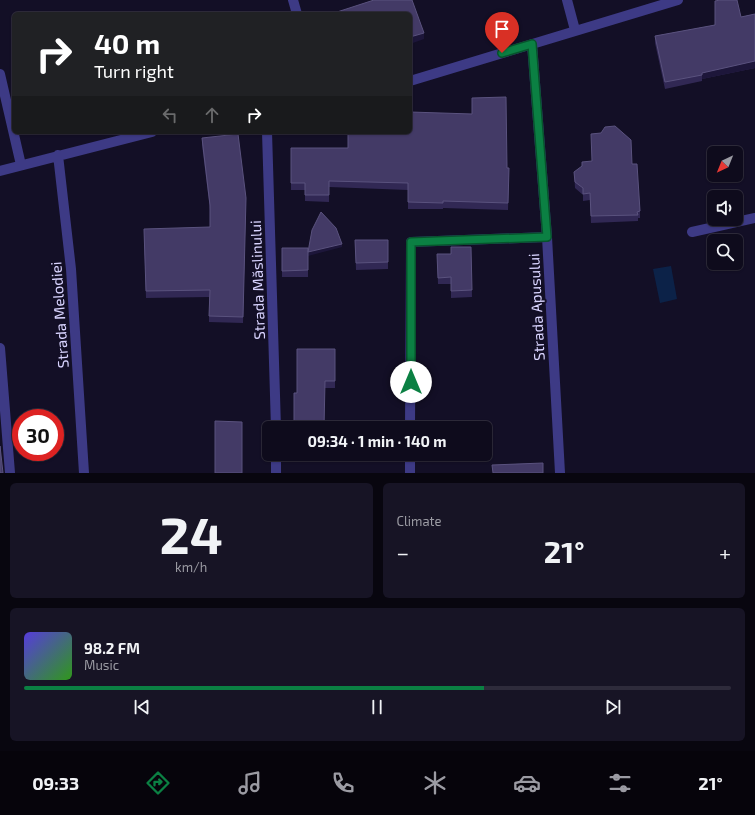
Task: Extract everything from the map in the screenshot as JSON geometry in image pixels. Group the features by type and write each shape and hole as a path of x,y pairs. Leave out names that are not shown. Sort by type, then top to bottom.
{"street":[{"path":"293,0 296,12"},
{"path":"567,0 575,30"},
{"path":"412,80 678,0"},
{"name":"Strada Apusului","path":"532,44 547,237 560,473"},
{"path":"0,74 12,126"},
{"path":"14,134 21,165"},
{"path":"0,171 144,134"},
{"name":"Strada Măslinului","path":"267,134 276,421"},
{"name":"Strada Melodiei","path":"58,155 71,269 84,473"},
{"path":"692,232 755,218"},
{"path":"410,421 411,242 547,237"},
{"path":"0,348 10,473"},
{"path":"276,461 276,473"},
{"path":"410,461 410,473"}],"water":[{"path":"671,266 677,299 660,303 653,269"}],"building":[{"path":"374,0 412,0 424,33 412,36 412,12 337,12"},
{"path":"737,0 741,17 755,14 755,61 702,73 702,75 665,82 655,36 715,25 715,1"},
{"path":"506,97 507,168 509,168 508,203 443,201 443,203 408,202 408,183 329,181 329,195 305,195 305,183 291,183 291,148 348,148 348,134 412,134 412,112 472,114 472,98"},
{"path":"615,126 631,140 632,164 637,164 640,211 637,212 638,215 591,216 590,193 583,194 583,188 575,182 574,172 582,166 582,162 592,161 591,134 601,133 605,127"},
{"path":"238,134 246,198 243,317 209,316 210,290 146,291 144,229 210,227 210,205 202,138"},
{"path":"321,212 336,228 342,244 308,252 312,230"},
{"path":"355,240 388,240 388,262 356,263"},
{"path":"451,247 471,247 472,290 451,291 451,277 438,278 437,254 451,254"},
{"path":"282,248 308,248 308,270 282,271"},
{"path":"297,349 335,349 335,381 325,381 324,421 294,421 294,393 297,393"},
{"path":"215,421 242,422 242,473 215,473"},
{"path":"0,446 3,473 0,473"},
{"path":"543,463 543,473 493,473 492,465"}],"route":[{"path":"411,382 411,242 547,237 532,44 502,53"}]}
